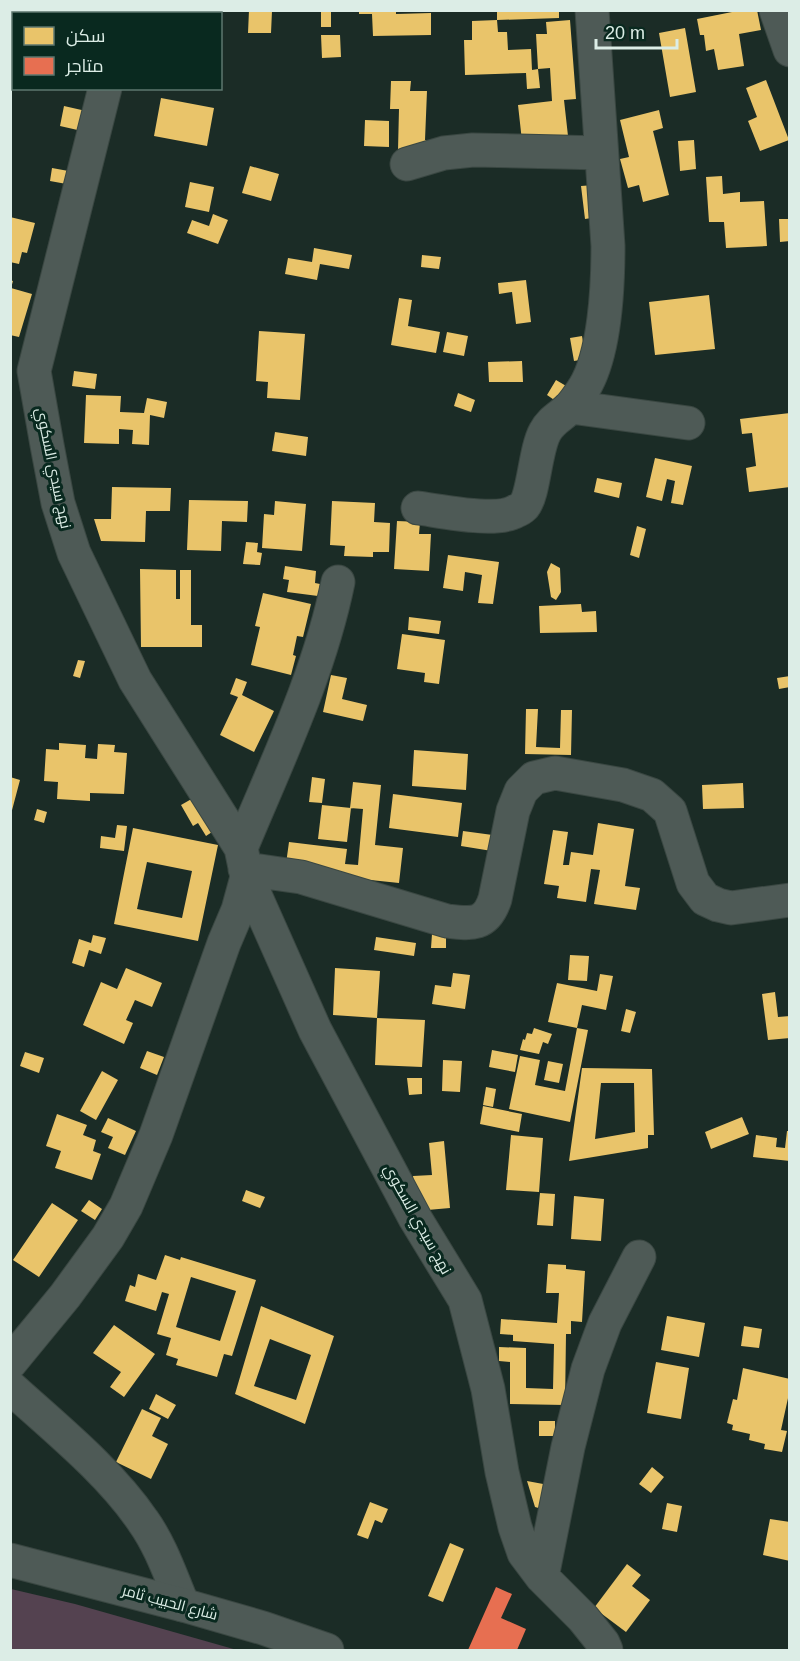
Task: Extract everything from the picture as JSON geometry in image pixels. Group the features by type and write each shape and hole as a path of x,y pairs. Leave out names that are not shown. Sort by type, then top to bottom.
{"street":[{"path":"418,508 463,515 501,516 514,513 524,506 545,432 552,421 571,406 584,388 594,366 599,347 606,288 608,246 592,10"},
{"path":"776,10 789,50"},
{"name":"نهج سيدي السكوي","path":"104,90 22,367 74,554 135,680 244,865 315,1030 415,1218 465,1300 488,1389 502,1472 515,1527 524,1552 542,1577 583,1618 606,1650"},
{"path":"407,164 444,153 473,150 601,153"},
{"path":"571,406 688,423"},
{"path":"10,1363 108,1237 126,1206 156,1135 224,943 238,910 244,865 329,621 338,582"},
{"path":"244,865 301,877 447,921 479,922 490,912 495,899 513,812 521,790 534,778 555,773 623,785 652,795 670,811 693,883 705,899 718,906 732,908 789,900"},
{"path":"542,1577 568,1447 588,1369 605,1323 639,1257"},
{"path":"10,1387 120,1490 145,1523 183,1605"},
{"name":"شارع الحبيب ثامر","path":"10,1560 183,1605 263,1628 327,1650"}],"shaded area":[{"path":"11,1589 75,1604 237,1650 11,1650"}],"building: سكن":[{"path":"37,10 57,10 69,12 37,12"},
{"path":"249,10 272,11 271,33 248,33"},
{"path":"321,10 331,10 331,27 321,27"},
{"path":"359,10 396,10 396,14 431,13 431,35 373,36 372,14 359,14"},
{"path":"497,10 559,10 559,18 497,20"},
{"path":"742,10 757,10 761,30 739,34 744,66 718,70 714,49 706,51 704,35 700,35 697,19"},
{"path":"497,20 498,32 507,32 508,50 531,49 532,70 538,69 540,88 527,89 526,73 465,75 464,40 472,40 472,21"},
{"path":"570,20 576,99 564,100 568,136 522,141 518,105 552,101 550,68 538,69 536,34 547,34 546,22"},
{"path":"685,28 696,92 670,97 659,33"},
{"path":"321,35 340,35 341,57 322,58"},
{"path":"766,80 789,140 760,151 748,121 757,117 746,88"},
{"path":"391,81 411,81 410,91 427,91 425,140 434,141 434,151 398,150 399,109 390,109"},
{"path":"161,98 214,108 207,146 154,136"},
{"path":"64,106 86,111 82,131 60,126"},
{"path":"659,110 663,128 653,131 669,195 643,202 639,185 628,188 620,159 629,157 620,120"},
{"path":"365,120 389,121 389,147 364,146"},
{"path":"694,140 696,169 680,171 678,141"},
{"path":"250,166 279,174 271,201 242,193"},
{"path":"52,168 74,172 72,185 50,181"},
{"path":"722,176 723,194 740,192 740,202 764,201 767,246 726,248 724,222 709,222 706,177"},
{"path":"190,182 214,187 209,212 185,207"},
{"path":"594,185 598,217 585,219 581,186"},
{"path":"213,214 228,220 218,244 187,233 192,220 209,226"},
{"path":"10,217 35,223 27,253 22,252 19,264 10,262"},
{"path":"779,219 790,219 790,241 780,242"},
{"path":"314,248 352,255 349,269 320,264 317,280 285,274 288,258 312,262"},
{"path":"422,255 441,257 439,269 421,267"},
{"path":"10,280 13,281 11,288 32,294 19,337 10,335"},
{"path":"526,280 531,322 516,324 512,292 499,294 498,283"},
{"path":"709,295 715,349 655,355 649,302"},
{"path":"399,298 412,300 408,326 440,332 436,353 391,345"},
{"path":"259,331 305,334 300,400 267,398 268,382 256,381"},
{"path":"447,332 468,336 464,356 443,352"},
{"path":"582,336 586,359 574,361 570,338"},
{"path":"522,361 523,382 489,382 488,362"},
{"path":"74,371 97,374 95,389 72,386"},
{"path":"556,380 573,390 563,406 547,395"},
{"path":"458,393 475,400 471,412 454,406"},
{"path":"86,395 121,396 120,412 144,413 147,398 167,402 164,418 150,415 149,445 132,444 133,430 119,429 119,444 84,443"},
{"path":"790,413 790,487 749,492 746,468 756,466 752,433 742,434 740,419"},
{"path":"275,432 308,437 306,456 272,451"},
{"path":"655,458 692,466 683,505 671,503 675,481 667,479 662,501 646,497"},
{"path":"597,478 622,483 619,498 594,492"},
{"path":"112,487 171,488 170,511 146,511 145,542 101,541 94,519 111,519"},
{"path":"189,500 248,501 247,522 222,521 221,551 187,550"},
{"path":"275,501 306,504 302,551 262,548 264,514 274,515"},
{"path":"332,501 375,503 374,522 390,523 389,552 373,552 373,557 344,556 345,546 330,545"},
{"path":"397,521 420,522 419,534 431,534 429,571 394,569"},
{"path":"637,526 646,529 639,558 630,555"},
{"path":"246,542 258,543 257,552 262,553 260,565 243,564"},
{"path":"448,555 499,562 493,604 478,603 482,575 465,572 463,591 443,588"},
{"path":"551,563 560,568 561,592 556,600 551,597 547,572"},
{"path":"285,566 316,571 315,583 320,584 318,596 287,592 289,580 283,579"},
{"path":"140,569 176,570 176,599 180,599 180,570 191,570 191,625 202,625 202,647 141,647"},
{"path":"263,593 311,604 303,637 297,636 293,655 296,656 291,675 251,665 260,627 255,626"},
{"path":"581,604 582,612 596,611 597,632 540,633 539,606"},
{"path":"409,617 441,621 439,634 408,630"},
{"path":"402,634 445,640 439,684 424,682 425,673 397,669"},
{"path":"78,660 85,661 80,678 73,676"},
{"path":"331,675 347,678 342,699 367,705 363,721 323,712"},
{"path":"790,676 790,687 779,689 777,678"},
{"path":"236,678 247,682 242,695 274,711 254,752 220,735 238,697 230,694"},
{"path":"526,709 538,709 536,747 560,748 561,710 572,710 571,755 525,754"},
{"path":"59,743 86,745 85,758 97,759 98,744 115,745 114,752 127,753 124,794 90,793 90,801 57,799 58,782 44,781 46,749 59,750"},
{"path":"414,750 468,754 466,790 412,786"},
{"path":"10,777 20,780 11,814 10,814"},
{"path":"312,777 325,779 322,803 309,802"},
{"path":"353,782 381,785 375,845 403,848 399,883 285,871 289,842 347,849 345,864 358,865 363,809 350,808"},
{"path":"743,783 744,808 703,809 702,785"},
{"path":"393,794 462,803 458,837 389,828"},
{"path":"195,797 215,830 206,836 198,823 193,826 181,805"},
{"path":"322,805 351,808 347,842 318,839"},
{"path":"37,809 47,812 44,823 34,820"},
{"path":"598,823 634,829 625,886 640,888 636,910 594,904 600,870 591,869 586,902 557,898 559,886 544,884 553,830 568,832 563,865 569,865 571,852 593,855"},
{"path":"117,825 127,826 124,851 100,848 101,836 115,838"},
{"path":"133,828 218,845 198,941 114,924","holes":["147,862 192,871 182,918 137,909"]},
{"path":"463,831 500,836 498,852 461,846"},
{"path":"432,934 446,934 446,948 431,948"},
{"path":"93,935 106,938 101,954 89,950 84,967 72,963 79,939 91,943"},
{"path":"376,937 416,943 414,956 374,950"},
{"path":"570,955 589,956 587,981 568,980"},
{"path":"126,968 162,983 152,1007 135,1000 126,1020 133,1023 124,1044 83,1025 101,982 117,989"},
{"path":"335,968 380,971 377,1018 333,1015"},
{"path":"453,973 470,975 465,1009 432,1004 435,985 451,987"},
{"path":"600,974 613,976 606,1010 582,1005 577,1028 548,1022 557,983 597,991"},
{"path":"775,992 778,1017 790,1016 790,1038 768,1040 762,994"},
{"path":"626,1009 636,1012 630,1033 621,1031"},
{"path":"377,1018 425,1020 422,1067 375,1065"},
{"path":"534,1028 552,1034 548,1044 543,1042 539,1054 520,1050 523,1039 525,1040 527,1033 532,1034"},
{"path":"577,1028 588,1030 570,1122 509,1109 520,1056 540,1060 535,1085 565,1091"},
{"path":"492,1050 518,1055 515,1072 489,1067"},
{"path":"147,1051 164,1057 157,1075 140,1068"},
{"path":"25,1052 44,1058 39,1073 20,1066"},
{"path":"443,1060 462,1061 460,1092 442,1091"},
{"path":"548,1061 563,1064 559,1083 544,1080"},
{"path":"582,1068 652,1069 654,1135 648,1135 648,1148 569,1161","holes":["601,1083 634,1083 635,1132 595,1139"]},
{"path":"102,1071 118,1080 96,1120 80,1111"},
{"path":"407,1078 422,1078 422,1094 409,1095"},
{"path":"486,1087 496,1089 493,1107 483,1105"},
{"path":"483,1106 522,1114 519,1132 480,1124"},
{"path":"57,1114 87,1125 83,1135 96,1140 93,1151 101,1154 92,1180 55,1168 61,1151 46,1146"},
{"path":"742,1117 749,1134 711,1149 705,1132"},
{"path":"108,1118 136,1131 125,1155 108,1148 113,1137 101,1132"},
{"path":"787,1131 790,1131 790,1161 753,1157 756,1135 777,1138 776,1147 785,1148"},
{"path":"511,1135 543,1138 539,1192 506,1190"},
{"path":"444,1141 450,1208 416,1211 413,1176 432,1175 429,1143"},
{"path":"246,1190 265,1197 260,1208 242,1201"},
{"path":"540,1193 555,1194 553,1226 537,1225"},
{"path":"574,1196 604,1199 601,1241 571,1239"},
{"path":"89,1200 102,1209 95,1220 81,1211"},
{"path":"52,1203 78,1220 39,1277 13,1260"},
{"path":"165,1255 180,1260 181,1257 256,1280 232,1356 224,1354 217,1377 176,1365 178,1359 166,1355 171,1338 157,1334 169,1294 162,1292 156,1311 125,1301 130,1285 135,1287 138,1274 156,1280","holes":["191,1277 236,1291 220,1341 176,1327"]},
{"path":"548,1264 566,1265 566,1269 585,1271 582,1322 571,1321 571,1334 566,1334 565,1405 510,1404 510,1362 499,1361 499,1347 526,1348 526,1388 553,1389 554,1344 513,1341 513,1335 500,1334 501,1319 557,1323 559,1293 546,1293"},
{"path":"261,1306 334,1336 305,1424 235,1394","holes":["270,1339 311,1355 296,1400 254,1386"]},
{"path":"667,1316 705,1323 699,1357 661,1350"},
{"path":"114,1325 155,1354 124,1397 110,1387 121,1372 93,1353"},
{"path":"744,1326 762,1329 759,1348 741,1346"},
{"path":"656,1362 689,1368 681,1419 647,1413"},
{"path":"743,1368 790,1379 781,1430 787,1431 782,1452 764,1449 765,1444 749,1440 750,1434 732,1430 733,1425 727,1423 733,1399 737,1400"},
{"path":"156,1394 176,1405 168,1419 149,1409"},
{"path":"142,1409 161,1418 152,1436 168,1444 151,1479 116,1462"},
{"path":"539,1421 555,1421 555,1436 539,1436"},
{"path":"652,1467 664,1477 651,1493 639,1484"},
{"path":"527,1481 554,1486 549,1511 535,1507"},
{"path":"370,1502 388,1509 382,1523 375,1520 368,1539 357,1535"},
{"path":"667,1503 682,1506 677,1532 662,1529"},
{"path":"770,1519 790,1522 790,1561 763,1555"},
{"path":"450,1543 464,1549 443,1602 428,1596"},
{"path":"627,1564 641,1575 632,1586 650,1600 626,1632 594,1608"}],"building: متاجر":[{"path":"496,1587 512,1594 501,1618 526,1629 517,1650 468,1650"}]}
